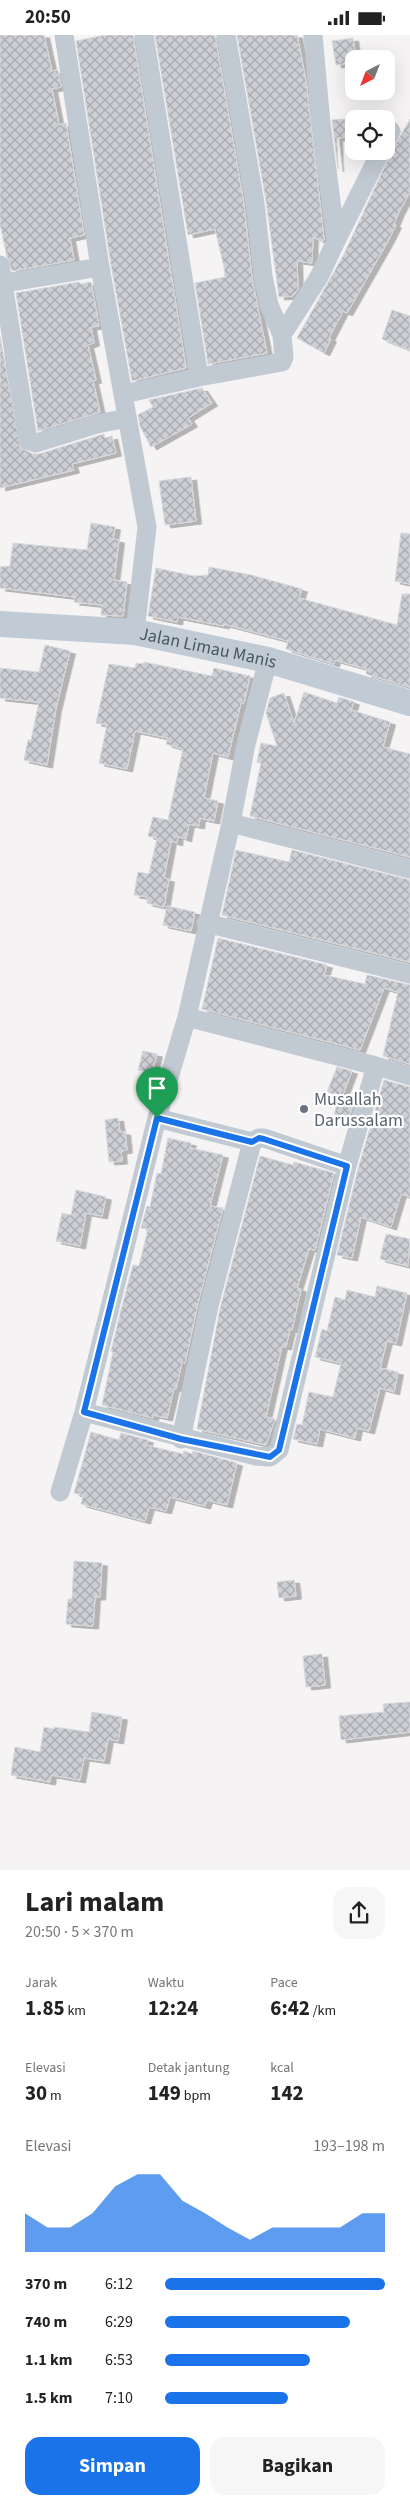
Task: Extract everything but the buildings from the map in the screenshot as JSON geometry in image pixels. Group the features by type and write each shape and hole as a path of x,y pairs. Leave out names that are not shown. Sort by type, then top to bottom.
{"street":[{"path":"64,35 100,267 147,527 135,632"},
{"path":"144,35 199,377"},
{"path":"124,393 282,362 284,357 282,335 270,305 263,276 255,203 226,35"},
{"path":"313,35 321,123 336,241"},
{"path":"282,335 319,277 376,160"},
{"path":"100,267 1,277 28,440 36,443 97,424 127,418"},
{"name":"Jalan Limau Manis","path":"0,624 135,632 268,660 410,703"},
{"path":"60,1492 84,1412 157,1118 186,1017 206,923 231,823 246,744 268,660"},
{"path":"231,823 410,869"},
{"path":"206,923 410,974"},
{"path":"186,1017 410,1076"},
{"path":"84,1412 181,1439 256,1456 270,1457 279,1450 347,1166 376,1066"},
{"path":"157,1118 252,1142 259,1138 264,1139 347,1166"},
{"path":"181,1439 209,1306 252,1142"}],"place":[{"name":"Musallah Darussalam","path":"304,1109"}],"route":[{"path":"157,1118 252,1142 259,1138 264,1139 347,1166 279,1450 270,1457 256,1456 181,1439 84,1412 157,1118"}]}
